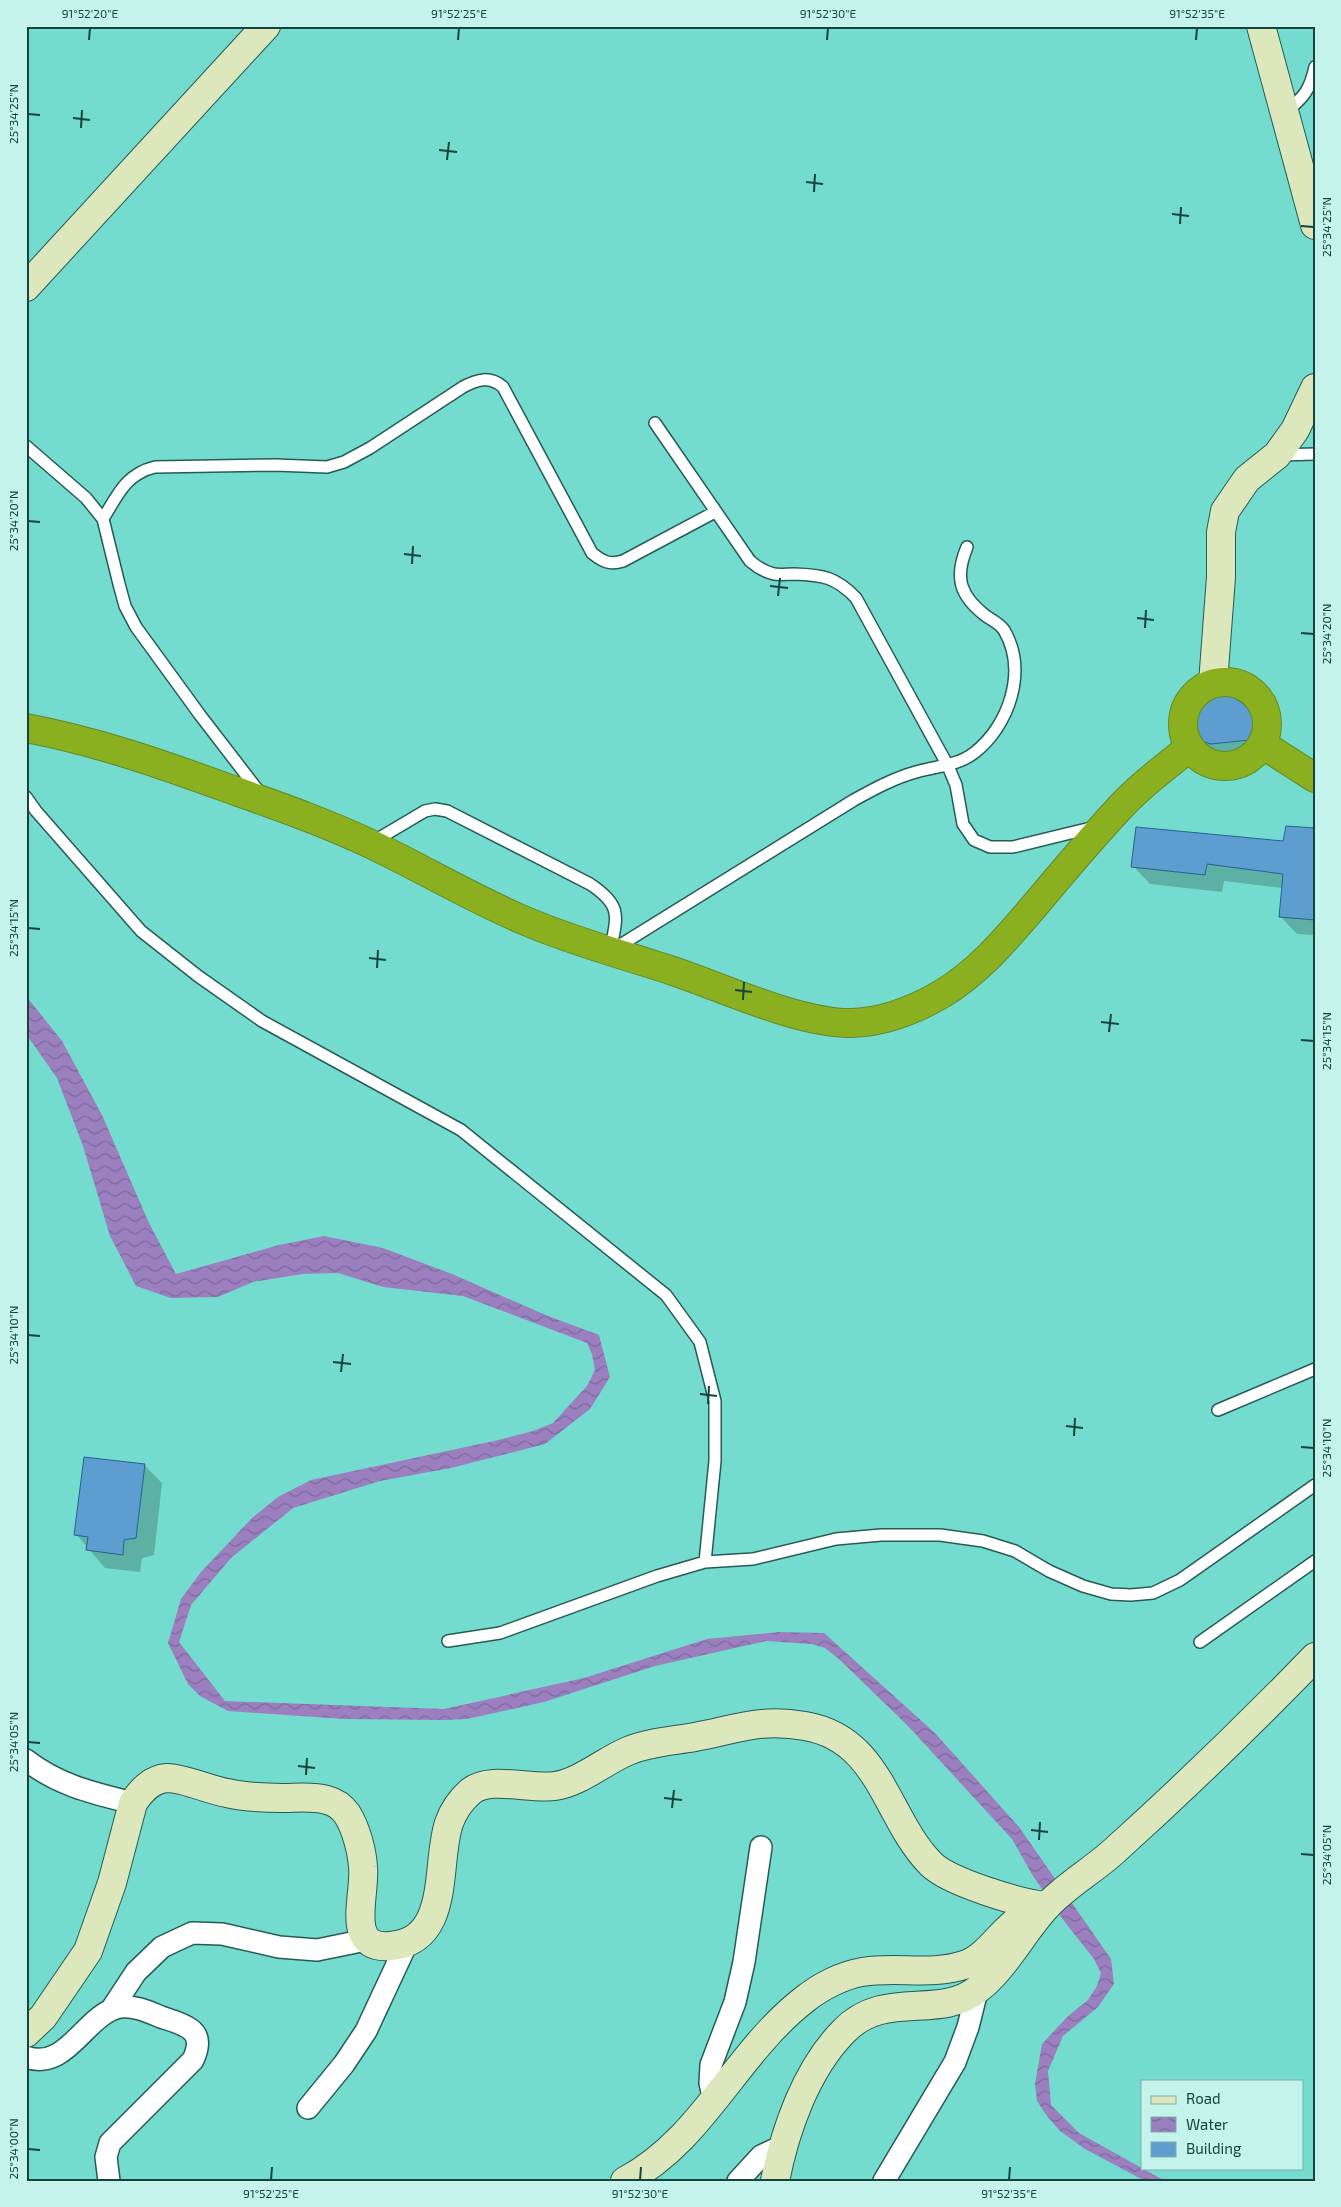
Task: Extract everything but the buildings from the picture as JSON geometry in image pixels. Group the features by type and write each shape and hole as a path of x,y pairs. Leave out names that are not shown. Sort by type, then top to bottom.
{"highway":[{"path":"1213,683 1238,684 1248,689 1264,708 1267,720 1262,744 1254,754 1244,761 1233,765 1220,765 1208,762 1198,756 1190,747 1183,728 1185,709 1192,698 1201,689 1213,683"},
{"path":"26,728 74,738 122,752 267,802 370,844 491,906 531,924 610,952 672,970 791,1012 824,1021 851,1023 877,1020 903,1012 940,995 968,975 995,952 1104,825 1148,781 1190,747"},
{"path":"1262,744 1315,778"}],"street":[{"path":"26,287 266,26"},
{"path":"1262,26 1315,225"},
{"path":"1213,683 1221,577 1220,532 1225,511 1247,479 1277,455 1295,430 1313,398"},
{"path":"775,2181 782,2146 791,2118 818,2066 842,2032 857,2018 881,2008 946,2003 976,1991 994,1975 1047,1906 1112,1853 1242,1730 1315,1657"},
{"path":"26,2034 43,2017 88,1951 112,1883 133,1803 140,1791 152,1783 165,1778 239,1796 310,1798 327,1800 339,1806 348,1815 355,1833 363,1866 360,1922 366,1940 376,1946 390,1946 407,1943 422,1932 432,1919 437,1906 442,1852 450,1822 462,1800 474,1788 488,1784 531,1787 555,1786 570,1782 606,1762 642,1746 756,1723 777,1722 810,1727 837,1737 854,1747 876,1777 911,1838 936,1868 998,1896 1034,1905 1047,1906"},
{"path":"26,1760 58,1781 80,1790 133,1803"},
{"path":"714,2102 710,2083 711,2065 735,2002 744,1962 760,1846"},
{"path":"625,2181 650,2165 672,2146 714,2102 751,2052 806,1998 830,1984 862,1972 951,1969 966,1964 977,1958 1022,1916 1047,1906"},
{"path":"26,2057 34,2060 44,2060 57,2054 111,2010 136,1972 162,1947 192,1933 222,1934 279,1947 317,1950 366,1940"},
{"path":"308,2108 344,2064 366,2032 407,1943"},
{"path":"884,2181 955,2062 968,2027 976,1991"},
{"path":"109,2181 106,2157 110,2143 193,2060 198,2046 194,2032 187,2027 132,2007 111,2010"},
{"path":"738,2181 761,2156 782,2146"}],"lane":[{"path":"1285,112 1302,99 1311,85 1315,67"},
{"path":"103,519 126,483 133,475 144,470 155,467 244,465 327,467 344,462 370,448 463,387 473,382 487,379 495,381 503,387 592,553 601,560 614,564 623,561 715,512"},
{"path":"655,423 750,562 762,570 774,574 819,575 832,579 844,585 856,598 948,766 956,786 963,824 974,840 990,847 1012,847 1104,825"},
{"path":"26,446 86,498 103,519 125,606 136,627 200,715 267,802"},
{"path":"1277,455 1315,454"},
{"path":"610,952 854,800 888,782 916,772 948,766 973,754 994,734 1007,711 1015,674 1010,644 1002,628 968,600 961,584 960,563 967,547"},
{"path":"26,797 36,811 141,931 155,942 262,1021 461,1130 666,1295 700,1342 714,1401 715,1461 705,1562"},
{"path":"370,844 425,811 435,808 448,811 604,893 613,903 616,913 610,952"},
{"path":"1218,1410 1315,1370"},
{"path":"448,1641 500,1633 657,1576 705,1562 753,1559 836,1539 881,1535 940,1535 983,1541 1015,1551 1049,1571 1083,1586 1111,1594 1153,1593 1180,1580 1315,1486"},
{"path":"1200,1642 1315,1561"}],"water":[{"path":"26,996 62,1041 102,1115 149,1223 176,1274 279,1245 324,1236 383,1248 452,1274 548,1316 599,1335 610,1377 590,1409 545,1444 451,1468 380,1481 293,1508 231,1558 191,1605 179,1642 225,1701 444,1709 584,1678 707,1639 779,1632 824,1633 935,1733 1019,1827 1111,1959 1114,1984 1098,2007 1063,2036 1048,2071 1051,2105 1079,2133 1141,2168 1141,2170 1145,2170 1165,2181 1145,2181 1085,2149 1060,2131 1037,2101 1035,2084 1042,2044 1067,2017 1088,2000 1097,1986 1101,1973 1094,1959 1064,1921 1033,1876 1012,1839 908,1726 840,1660 825,1648 812,1644 766,1641 655,1666 544,1702 467,1719 344,1719 228,1711 200,1696 188,1684 168,1643 181,1599 201,1572 253,1517 278,1497 311,1480 494,1441 533,1431 553,1423 587,1386 595,1370 592,1354 587,1343 463,1296 383,1287 338,1273 303,1274 253,1282 218,1297 171,1298 136,1286 110,1236 83,1146 57,1078 26,1034"}]}
